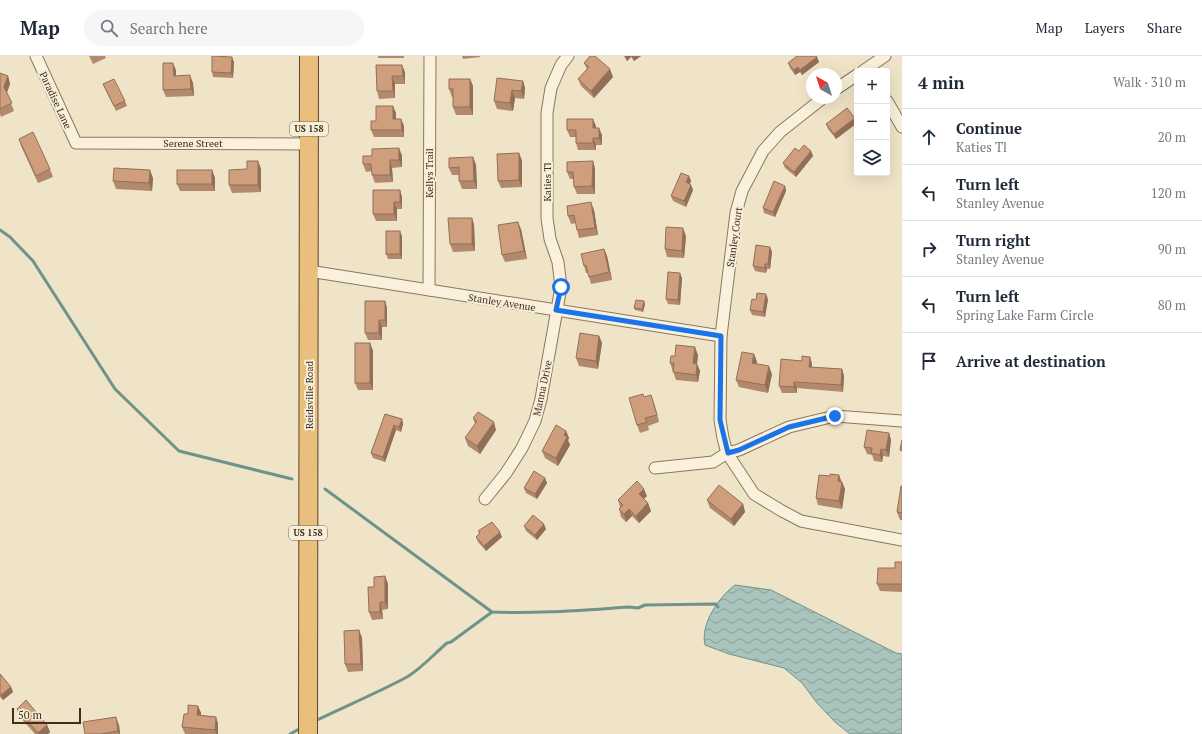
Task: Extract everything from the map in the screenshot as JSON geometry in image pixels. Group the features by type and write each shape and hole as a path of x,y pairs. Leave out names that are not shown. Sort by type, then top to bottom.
{"highway":[{"name":"Reidsville Road","path":"308,734 309,56"}],"street":[{"name":"Paradise Lane","path":"36,56 76,143"},
{"name":"Kellys Trail","path":"429,290 430,56"},
{"name":"Katies Tl","path":"556,310 561,287 558,262 550,239 547,218 547,113 551,88 558,71 568,56"},
{"path":"869,68 885,56"},
{"path":"842,85 854,77"},
{"name":"Stanley Court","path":"721,336 736,212 742,191 763,151 780,132 815,104"},
{"path":"889,104 902,127"},
{"name":"Serene Street","path":"76,143 310,144"},
{"name":"Stanley Avenue","path":"309,271 721,336"},
{"name":"Manna Drive","path":"485,499 506,473 522,448 535,421 541,399 556,310"},
{"path":"721,336 720,420 728,453 754,494 801,521 902,540"},
{"path":"655,468 713,462 728,453 739,450 789,427 835,416 902,420"}],"water":[{"path":"735,585 771,590 896,653 902,654 902,734 850,734 835,722 817,703 802,683 784,668 729,654 705,645 705,628 712,612 723,596"}],"building":[{"path":"212,56 232,57 231,73 212,72"},
{"path":"590,56 595,56 610,69 591,91 578,79 589,67 584,63"},
{"path":"797,56 817,57 800,70 798,67 794,70 788,63"},
{"path":"163,63 173,63 174,76 190,75 191,89 163,90"},
{"path":"376,65 402,65 403,76 392,76 393,91 377,91"},
{"path":"0,73 8,76 4,87 12,103 0,109"},
{"path":"497,78 523,81 521,91 512,90 510,103 494,101"},
{"path":"114,79 125,101 114,106 103,84"},
{"path":"449,79 470,79 470,107 453,107 453,89 449,89"},
{"path":"376,106 393,106 393,119 401,119 402,130 371,130 371,121 376,121"},
{"path":"847,108 854,117 854,119 834,134 826,124"},
{"path":"567,119 593,119 593,128 599,128 599,138 593,138 593,143 576,143 576,130 567,130"},
{"path":"33,132 50,169 36,176 19,139"},
{"path":"804,145 811,151 794,172 783,163 795,148 799,151"},
{"path":"399,148 399,160 390,160 390,175 372,175 371,164 363,164 363,156 372,156 372,149"},
{"path":"519,153 519,180 498,181 497,154"},
{"path":"473,157 474,181 459,181 459,167 449,168 449,158"},
{"path":"247,161 258,161 258,185 229,185 229,170 247,169"},
{"path":"593,161 592,186 574,187 573,172 567,172 567,162"},
{"path":"114,168 150,170 149,183 113,181"},
{"path":"177,170 212,170 212,184 177,184"},
{"path":"681,173 689,176 686,182 691,185 684,201 671,196"},
{"path":"774,181 785,186 773,212 763,208"},
{"path":"373,190 400,190 400,202 394,202 394,214 373,214"},
{"path":"591,202 595,228 577,230 574,215 568,216 567,206"},
{"path":"448,218 472,218 472,244 450,244"},
{"path":"518,222 524,251 502,255 498,225"},
{"path":"666,227 683,228 682,251 665,249"},
{"path":"386,231 400,231 400,254 386,254"},
{"path":"756,245 770,247 768,264 765,264 765,268 753,266"},
{"path":"604,249 609,272 589,277 581,254"},
{"path":"668,272 680,273 678,300 666,299"},
{"path":"757,293 766,294 763,312 750,310 752,299 756,300"},
{"path":"636,300 644,301 642,309 634,308"},
{"path":"365,301 385,301 385,320 379,320 379,333 365,333"},
{"path":"580,333 599,336 596,361 576,358"},
{"path":"355,343 370,343 370,383 355,383"},
{"path":"676,345 695,347 693,363 697,364 696,375 673,372 674,363 670,363 671,356 675,356"},
{"path":"742,352 754,354 752,363 769,366 765,385 736,380"},
{"path":"802,356 810,357 809,367 842,369 841,385 794,382 794,387 779,386 781,359 802,361"},
{"path":"643,394 644,397 651,395 657,415 645,418 647,422 637,425 629,398"},
{"path":"478,412 494,422 477,446 465,438 477,421 473,418"},
{"path":"385,414 402,419 399,427 394,425 383,457 371,453"},
{"path":"556,425 566,431 564,435 567,437 556,458 542,451"},
{"path":"867,430 889,433 886,450 881,449 880,455 871,453 872,448 864,447"},
{"path":"902,440 902,451 900,450"},
{"path":"534,471 545,478 535,494 524,488"},
{"path":"830,474 839,475 838,481 842,482 839,501 816,498 819,475 830,476"},
{"path":"637,481 644,489 639,494 648,503 636,516 629,509 624,514 619,509 623,505 618,500"},
{"path":"719,485 743,504 731,519 707,500"},
{"path":"902,486 902,513 897,512"},
{"path":"533,515 544,524 535,535 524,526"},
{"path":"492,522 500,532 484,546 476,537 480,533 478,531"},
{"path":"895,562 902,562 902,584 877,584 878,568 895,568"},
{"path":"385,576 385,602 380,602 380,612 369,612 368,587 374,587 374,577"},
{"path":"359,630 361,664 345,664 344,631"},
{"path":"0,674 11,687 1,695 0,694"},
{"path":"26,700 47,725 38,733 17,709"},
{"path":"188,705 198,706 197,715 216,717 215,730 182,727 184,714 188,714"},
{"path":"116,717 118,731 101,734 85,734 83,722"}],"waterway":[{"path":"0,230 10,237 33,261 115,389 179,451 292,479"},
{"path":"325,489 492,612 543,612 629,607 638,608 645,605 716,604 718,607"},
{"path":"315,721 407,677 423,665 447,643 451,642 492,612"},
{"path":"290,734 301,728"}],"route":[{"path":"561,287 556,310 721,336 719,391 720,420 723,438 728,453 739,450 789,427 835,416"}]}
